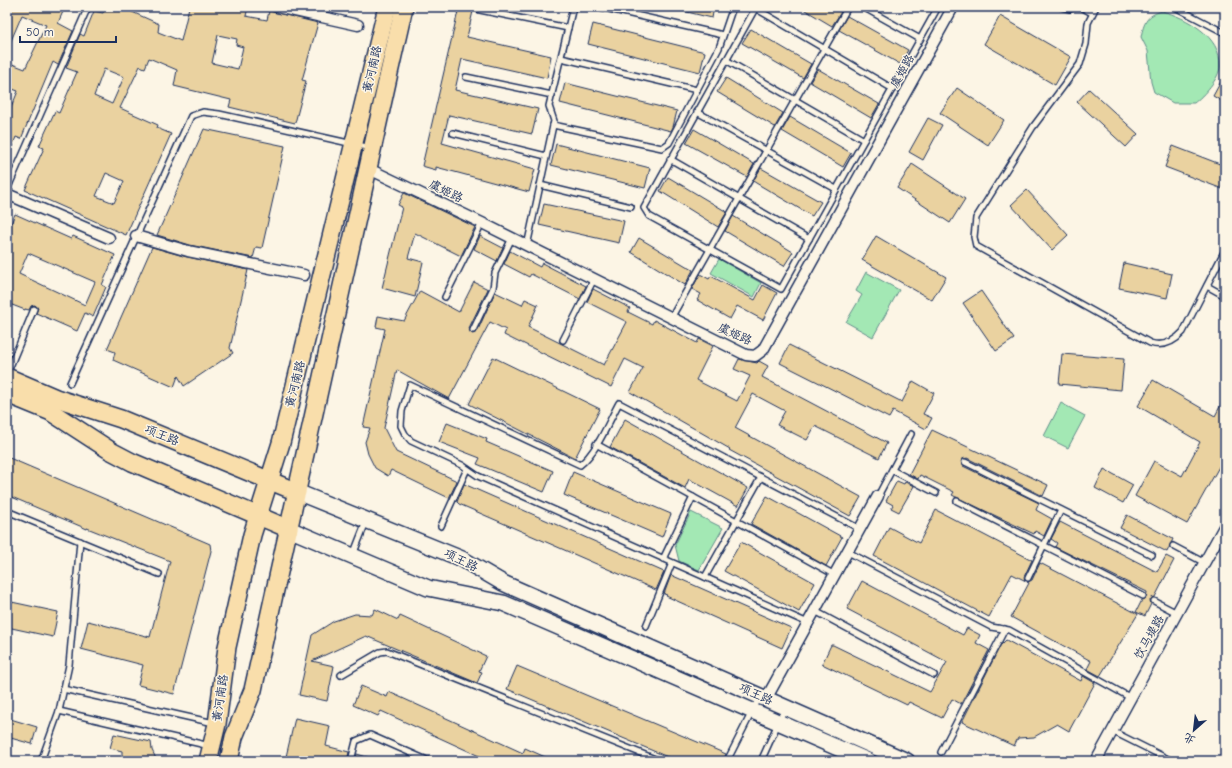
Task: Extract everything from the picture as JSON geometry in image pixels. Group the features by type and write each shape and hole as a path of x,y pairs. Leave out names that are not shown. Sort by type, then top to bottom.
{"main road":[{"name":"黄河南路","path":"210,754 217,724 227,647 257,515 281,442 387,7"},
{"name":"黄河南路","path":"229,761 234,737 253,690 290,529 367,168 404,7"},
{"name":"项王路","path":"7,375 56,398 121,419 462,559 503,583 907,761"},
{"name":"项王路","path":"7,394 51,412 111,451 132,462 428,588 502,603 868,761"}],"street":[{"path":"277,7 358,25"},
{"name":"虞姬路","path":"367,168 482,223 746,355 755,356 763,350 953,7"},
{"path":"7,194 109,238"},
{"path":"136,236 188,250 304,275"},
{"path":"763,697 815,611 878,496"},
{"name":"饮马堤路","path":"1096,761 1225,526"}],"lane":[{"path":"7,190 88,7"},
{"path":"527,246 554,121 549,106 573,7"},
{"path":"600,7 723,35"},
{"path":"553,124 662,148 669,143 719,48 733,7"},
{"path":"671,318 848,7"},
{"path":"863,7 920,39"},
{"path":"893,89 755,8 644,208 650,216 781,289 836,189 893,89 938,7"},
{"path":"972,7 980,7"},
{"path":"1062,7 1070,9 1076,7"},
{"path":"1081,7 1092,13"},
{"path":"1096,7 1088,22 1086,44 1080,64 1033,127 976,218 974,237 976,246 1150,344 1157,346 1172,342 1178,338 1225,250"},
{"path":"1175,7 1225,33"},
{"path":"480,10 568,28"},
{"path":"561,58 697,90"},
{"path":"726,60 864,140"},
{"path":"466,77 552,95"},
{"path":"70,383 189,120 194,115 203,112 218,114 372,149"},
{"path":"697,112 836,189"},
{"path":"453,133 546,156"},
{"path":"670,159 809,239"},
{"path":"540,185 630,207"},
{"path":"445,297 482,223"},
{"path":"473,330 493,288 495,273 512,238"},
{"path":"563,340 594,279"},
{"path":"1207,286 1225,296"},
{"path":"7,375 34,309"},
{"path":"808,623 478,476 411,441 401,426 402,411 410,385 580,465 586,460 619,403 860,529"},
{"path":"878,496 911,434"},
{"path":"596,444 835,575"},
{"path":"965,462 1152,555"},
{"path":"441,526 467,469"},
{"path":"892,470 936,493"},
{"path":"705,578 761,477"},
{"path":"663,559 693,497"},
{"path":"957,501 1143,596"},
{"path":"1028,578 1061,510"},
{"path":"7,511 158,574"},
{"path":"353,556 367,520"},
{"path":"41,761 59,711 69,665 80,541"},
{"path":"1174,546 1205,563"},
{"path":"848,552 992,627 1005,629 1131,698"},
{"path":"646,626 672,563"},
{"path":"1154,601 1177,613"},
{"path":"815,611 934,675"},
{"path":"941,752 1005,629"},
{"path":"341,675 380,652 387,651 660,761"},
{"path":"63,689 217,724"},
{"path":"726,761 752,710 763,697"},
{"path":"761,761 786,707"},
{"path":"59,711 210,754"},
{"path":"1112,731 1163,759 1172,761"},
{"path":"351,761 356,741 370,735 429,761"}],"green space":[{"path":"1162,11 1182,18 1201,30 1209,37 1219,55 1220,66 1217,76 1202,96 1194,103 1173,103 1154,92 1151,82 1148,51 1141,37 1143,27 1147,20 1153,15"},
{"path":"719,259 761,283 754,297 711,273"},
{"path":"866,272 899,290 873,337 846,322 862,295 856,291"},
{"path":"1061,403 1085,416 1068,448 1044,436"},
{"path":"691,512 723,528 699,570 679,561 675,545"}],"building":[{"path":"7,7 65,7 58,23 73,31 58,65 53,62 21,139 16,137 7,159 7,112 9,113 18,91 7,87 7,62 25,69 46,25 22,15 7,50"},
{"path":"105,7 121,7 159,24 158,32 181,41 189,7 248,7 246,16 267,20 269,11 318,23 302,80 306,81 295,123 229,107 231,100 174,86 177,70 149,58 145,68 140,66 120,108 158,125 157,128 171,134 126,235 25,190 44,148 39,146 55,111 59,113 77,72 66,68 80,34 84,36 94,11 103,13","holes":["218,35 237,39 236,45 243,47 238,69 212,63","104,69 124,77 112,104 94,96","106,173 124,181 114,203 96,196"]},
{"path":"459,7 474,7 467,37 551,56 547,78 462,59 455,90 538,109 532,134 449,115 442,143 535,169 529,192 436,167 436,170 422,166"},
{"path":"683,7 714,7 712,18 683,11"},
{"path":"800,7 832,7 841,12 832,26"},
{"path":"847,16 908,50 900,64 839,30"},
{"path":"1000,16 1071,57 1055,85 984,44"},
{"path":"593,24 705,52 700,72 588,44"},
{"path":"751,29 811,64 803,78 742,43"},
{"path":"818,69 879,104 871,118 810,82"},
{"path":"1225,74 1225,103 1213,96"},
{"path":"726,78 783,113 775,127 717,92"},
{"path":"565,83 677,111 673,127 671,131 560,103"},
{"path":"957,88 1004,120 988,145 940,113"},
{"path":"1089,89 1138,134 1126,147 1077,102"},
{"path":"790,117 851,153 843,167 782,131"},
{"path":"928,118 942,125 923,160 909,152"},
{"path":"204,129 285,146 262,248 256,247 253,258 190,245 157,235"},
{"path":"694,129 754,164 747,177 686,143"},
{"path":"556,144 650,168 645,188 551,165"},
{"path":"1173,146 1225,166 1225,190 1165,167"},
{"path":"912,164 965,199 950,223 897,188"},
{"path":"761,168 821,202 812,216 753,181"},
{"path":"668,177 727,212 718,227 660,191"},
{"path":"1027,190 1068,235 1052,250 1011,205"},
{"path":"404,193 475,227 461,256 415,233 408,258 423,262 415,297 382,288 402,207 398,205"},
{"path":"544,204 624,221 619,243 539,225"},
{"path":"15,214 71,239 73,236 115,255 102,285 106,287 93,317 85,313 77,331 36,313 38,308 35,305 31,306 29,310 25,310 7,303 7,233","holes":["28,253 95,282 85,305 19,274"]},
{"path":"733,216 793,252 784,266 725,231"},
{"path":"480,236 503,248 497,261 474,249"},
{"path":"876,236 946,277 932,300 862,260"},
{"path":"639,238 693,270 685,285 631,252"},
{"path":"152,247 187,257 248,270 230,348 233,353 184,386 178,376 174,387 113,360 115,352 107,349"},
{"path":"510,251 540,267 542,263 586,286 580,299 531,274 529,277 504,264"},
{"path":"1124,263 1172,274 1167,298 1119,288"},
{"path":"700,274 709,279 711,276 755,300 763,285 777,293 763,320 737,306 730,319 697,300 701,294 692,289"},
{"path":"474,282 488,289 469,328 472,334 477,332 495,292 522,305 525,299 538,305 528,327 604,365 627,322 587,302 593,289 630,308 628,312 652,324 654,320 697,343 699,339 713,346 696,380 737,401 750,376 734,369 739,359 757,363 759,361 768,366 762,377 887,443 879,458 815,426 807,440 777,425 785,411 753,394 735,428 861,497 850,516 729,450 730,449 630,392 643,368 625,359 611,387 504,335 506,330 490,322 449,399 397,370 384,428 396,452 457,481 449,498 391,470 388,476 375,468 368,454 365,442 370,428 363,427 385,329 376,327 378,316 404,321 420,291 459,312"},
{"path":"981,291 1014,339 996,351 963,303"},
{"path":"789,345 902,402 913,381 934,393 923,414 932,418 926,429 893,411 889,418 780,363"},
{"path":"1062,354 1124,359 1121,390 1059,384"},
{"path":"493,357 600,409 575,458 469,404"},
{"path":"1153,380 1215,416 1225,397 1225,456 1187,524 1135,496 1154,461 1182,476 1200,442 1138,406"},
{"path":"625,419 748,488 738,506 689,479 685,488 610,447"},
{"path":"447,423 487,439 486,442 553,471 544,492 477,464 480,458 439,442"},
{"path":"932,430 1048,485 1043,496 967,458 961,461 963,466 1039,503 1036,510 1052,519 1044,536 1035,531 1034,534 956,497 952,495 954,492 920,475 918,479 909,474"},
{"path":"7,457 210,544 211,551 174,694 138,685 143,665 81,649 88,621 150,637 170,561 87,529 7,495"},
{"path":"1104,469 1133,485 1123,503 1095,488"},
{"path":"573,472 671,514 662,537 564,495"},
{"path":"897,481 904,484 905,482 914,486 899,512 891,508 893,505 886,501"},
{"path":"464,484 664,572 656,590 459,504 457,502"},
{"path":"767,496 842,537 826,566 751,524"},
{"path":"936,510 1032,560 1024,577 1026,581 1012,574 989,617 874,556 889,527 919,543"},
{"path":"1127,515 1173,539 1167,552 1120,528"},
{"path":"1060,522 1157,572 1166,556 1174,560 1155,597 1150,600 1151,604 1145,616 1136,612 1142,600 1146,598 1147,592 1055,547 1057,543 1051,539"},
{"path":"741,542 815,583 799,612 724,571"},
{"path":"1040,563 1138,614 1100,676 1087,669 1091,661 1011,617 1029,583 1027,582 1032,580"},
{"path":"671,575 791,628 782,648 666,596 667,595 664,594"},
{"path":"862,581 963,635 967,628 980,635 976,643 989,650 961,704 952,699 942,718 909,702 907,705 822,664 831,645 833,645 930,692 947,662 847,609"},
{"path":"7,601 58,612 53,637 7,627"},
{"path":"375,609 398,620 400,616 486,656 479,671 482,672 477,683 366,636 312,661 334,666 327,701 299,695 312,635 334,621 355,614 372,615"},
{"path":"1006,640 1081,681 1083,676 1095,683 1069,731 1057,724 1034,737 1018,738 1014,746 962,722 1000,646"},
{"path":"517,666 726,754 723,761 677,761 507,689"},
{"path":"361,686 387,697 389,692 523,753 525,748 554,761 490,761 381,711 378,716 353,705"},
{"path":"7,718 37,727 32,744 7,737"},
{"path":"295,718 330,726 326,746 349,752 347,761 285,761"},
{"path":"114,734 151,742 152,750 157,761 122,761 122,751 110,748"},
{"path":"357,754 370,758 370,761 355,761"}]}
